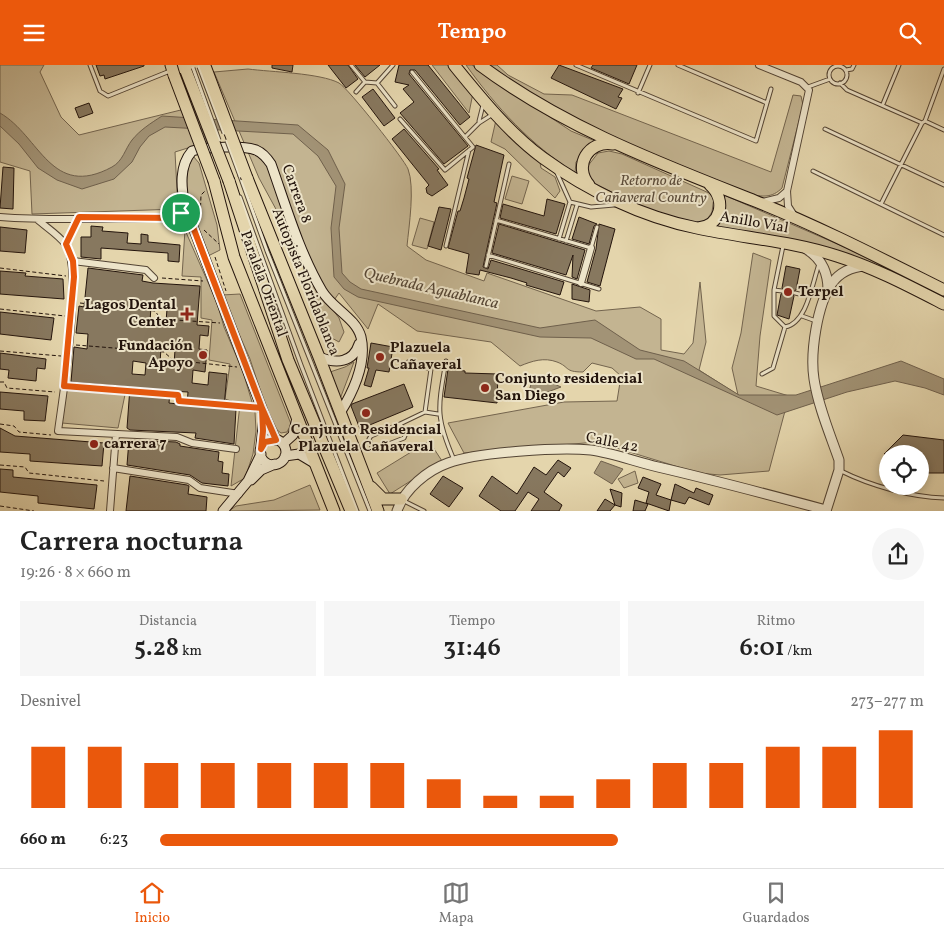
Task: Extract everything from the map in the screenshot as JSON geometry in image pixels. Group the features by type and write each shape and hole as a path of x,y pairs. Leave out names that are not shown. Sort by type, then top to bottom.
{"highway":[{"name":"Anillo Víal","path":"454,65 495,113 534,151 591,187 624,204 660,218 696,228 804,247 837,255 867,266 944,304"},
{"name":"Anillo Víal","path":"480,65 543,107 617,145 706,183 755,201 842,239 944,290"},
{"name":"Autopista Floridablanca","path":"203,66 243,177 320,357 378,511"},
{"path":"182,68 231,180 288,360 351,511"},
{"name":"Paralela Oriental","path":"182,68 234,257 334,511"},
{"path":"591,187 584,178 582,171 587,153 598,145 617,145"},
{"path":"696,228 712,223 720,210 718,194 706,183"},
{"path":"366,480 383,499 400,505"}],"main road":[{"name":"Carrera 8","path":"279,442 263,411 185,206 182,177 184,163 192,151 212,148 255,150 265,156 271,164 294,228 320,287 328,300 357,328 361,339"},
{"path":"174,218 181,213 185,206"},
{"path":"804,247 820,261 827,275 828,290"},
{"path":"826,510 839,470 839,460 814,381 812,364 818,321 832,283 844,272 867,266"},
{"path":"320,357 332,363 346,361 357,352 361,339"},
{"path":"340,413 350,396 357,378 361,339"},
{"name":"Carrera 8","path":"248,481 261,451 263,411"},
{"path":"275,464 267,463 261,451 265,442 288,440 296,429 297,415"},
{"path":"279,442 285,448 285,456"},
{"name":"Calle 42","path":"400,505 433,470 454,461 549,450 592,450 826,510"},
{"path":"223,511 248,481 285,456 299,454 306,456 316,467"}],"street":[{"path":"759,65 801,82 808,87 809,94 788,191 788,206 796,219"},
{"path":"755,201 771,201 788,191"},
{"path":"0,217 38,220 79,217 189,218"},
{"path":"66,244 79,217"},
{"path":"38,220 66,244 73,261 73,302 58,431 177,437 192,443 236,449"},
{"path":"581,283 591,248"},
{"path":"73,261 146,270 154,278"},
{"path":"110,511 116,434"},
{"path":"113,468 189,480 200,488 239,494"}],"lane":[{"path":"90,65 100,91 108,96 182,68"},
{"path":"351,65 365,82 377,83 395,105"},
{"path":"377,83 393,65"},
{"path":"576,65 638,93 756,141 771,89"},
{"path":"638,93 650,65"},
{"path":"678,65 767,103"},
{"path":"846,70 846,79 840,83 834,83 830,79 831,67 838,66 850,70 854,65"},
{"path":"883,104 899,65"},
{"path":"881,204 923,122 944,69"},
{"path":"400,119 444,170 473,147 412,72"},
{"path":"808,87 830,79"},
{"path":"356,92 365,82"},
{"path":"840,83 847,90 944,131"},
{"path":"478,93 482,101 483,110 479,123"},
{"path":"465,137 479,123 495,113"},
{"path":"825,129 900,166 944,185"},
{"path":"446,246 469,150"},
{"path":"486,266 509,164"},
{"path":"555,165 570,202 559,239"},
{"path":"813,171 944,235"},
{"path":"243,177 370,511"},
{"path":"231,180 357,511"},
{"path":"570,202 591,207 624,204"},
{"path":"566,241 577,205"},
{"path":"496,220 591,248 597,227"},
{"path":"783,243 774,290 774,316 785,327"},
{"path":"488,255 599,289"},
{"path":"785,327 794,325 802,316 820,261"},
{"path":"774,290 782,291"},
{"path":"795,293 808,296"},
{"path":"802,316 818,321"},
{"path":"762,375 773,368 785,327"},
{"path":"446,361 438,414 442,433 454,461"},
{"path":"408,362 431,369 426,412"},
{"path":"400,424 406,433 404,438 376,449 372,447 369,439 371,436 426,412 438,414"},
{"path":"839,470 854,478 891,489 944,497"},
{"path":"400,505 424,511"}],"path":[{"path":"214,181 201,195 199,227 220,245"},
{"path":"215,257 228,290"},
{"path":"0,268 74,277"},
{"path":"154,278 214,282"},
{"path":"73,302 155,311 161,319 231,323"},
{"path":"0,309 71,317"},
{"path":"68,344 164,352 173,360 248,368"},
{"path":"0,351 66,357"},
{"path":"0,382 4,382 7,388 52,393 64,386 178,395 179,401 263,411"},
{"path":"0,424 14,426 19,432 52,435 58,431"},
{"path":"0,465 25,467 29,473 112,482"},
{"path":"0,506 34,511"}],"green space":[{"path":"0,65 44,65 40,72 61,117 79,135 193,107 207,142 175,152 178,209 32,214 30,171 0,162"},
{"path":"432,65 450,65 473,93 469,113"},
{"path":"466,65 472,65 571,131 595,141 576,162 575,173 529,138 502,110"},
{"path":"489,65 497,65 508,75 544,94 572,95 771,172 793,95 801,96 803,105 782,188 775,194 767,196 749,194 587,128 527,92"},
{"path":"248,69 320,77 339,83 353,97 397,152 408,169 411,196 407,246 426,260 484,281 487,273 596,311 640,307 661,319 661,350 684,354 693,343 700,282 706,342 699,370 738,395 732,368 741,333 753,253 771,260 760,336 756,386 789,396 769,471 720,475 698,473 597,442 464,453 448,423 564,402 617,401 621,376 612,368 592,363 583,372 570,370 561,364 547,360 534,361 520,366 491,342 417,331 378,304 368,329 339,293 330,306 339,318 344,332 339,342 330,337 306,287 303,264 296,246 259,178 214,72"},
{"path":"496,120 540,162 541,168 555,177 560,191 555,198 505,149 491,142"},
{"name":"Retorno de Cañaveral Country","path":"609,151 622,154 709,193 714,197 712,212 706,221 690,223 647,210 594,183 588,175 587,167 598,153"},
{"path":"193,156 199,163 217,225 220,250 208,256 187,194 188,169"},
{"path":"512,176 529,181 522,204 505,199"},
{"path":"724,195 849,249 890,270 830,251 716,229 725,215"},
{"path":"420,218 434,222 427,249 412,245"},
{"path":"185,230 217,303 224,327 243,372 255,412 256,431 253,454 245,478 231,486 240,404 225,399 230,364 209,360 212,320 201,318 201,277 182,276"},
{"path":"240,294 291,424 287,432 281,433 272,426 250,359 222,295"},
{"path":"354,362 340,399 330,372"},
{"path":"67,389 126,390 118,428 62,423"},
{"path":"429,441 442,461 390,494 377,473"},
{"path":"635,471 638,483 624,488 618,479"},
{"path":"310,485 320,510 229,511 236,506 274,500"}],"shaded area":[{"path":"0,113 14,123 48,161 60,170 74,176 91,175 112,167 121,158 135,136 162,116 298,125 328,150 345,184 339,228 342,273 350,282 361,289 540,328 595,320 640,350 684,361 739,395 796,395 901,361 944,379 944,395 925,388 895,381 847,392 777,415 654,359 636,359 591,338 540,337 358,297 344,289 334,277 331,228 336,186 318,156 293,134 165,127 149,136 140,147 132,162 114,179 82,189 57,180 38,168 19,144 0,126"},
{"path":"534,375 561,387 526,400"},
{"path":"601,461 623,469 612,484 594,473"}],"building":[{"path":"96,65 144,66 105,79 104,75 100,76"},
{"path":"272,65 293,65 292,72 272,68"},
{"path":"328,65 348,65 358,79 346,88"},
{"path":"355,65 380,65 365,77"},
{"path":"399,65 428,65 470,117 460,125 415,70 410,70 409,74 468,146 444,164 400,113 414,102 403,89 409,85 395,82"},
{"path":"559,65 623,89 618,97 622,98 616,109 551,78"},
{"path":"593,65 637,65 629,84 591,68"},
{"path":"373,89 395,118 384,126 362,97"},
{"path":"89,103 93,113 79,118 75,108"},
{"path":"404,129 439,169 437,170 448,185 432,196 427,193 426,188 429,185 392,139"},
{"path":"476,145 504,155 494,202 497,203 483,267 488,269 491,260 564,282 560,295 526,285 527,283 511,278 480,270 479,275 466,273 469,254 448,248 458,211 460,211 464,198"},
{"path":"3,167 14,168 13,209 0,208"},
{"path":"547,199 565,204 556,234 500,218 503,204 544,216"},
{"path":"439,207 451,209 441,250 428,246"},
{"path":"579,217 597,224 594,226 589,244 572,239"},
{"path":"499,224 585,250 577,279 572,277 573,255 566,275 492,253"},
{"path":"599,224 615,229 600,286 587,282 596,249"},
{"path":"91,226 103,227 102,231 128,233 127,243 141,244 141,234 148,235 148,242 180,245 179,262 168,261 168,253 101,248 101,259 81,257 81,237 91,237"},
{"path":"0,227 27,230 25,253 0,251"},
{"name":"Terpel","path":"786,266 800,269 796,290 792,293 794,296 789,319 777,315 781,294 785,292 782,288"},
{"path":"88,268 143,275 142,281 153,283 200,286 197,325 209,326 208,336 200,335 199,349 207,350 205,372 193,370 192,383 208,385 209,372 227,374 224,407 236,409 234,444 195,438 196,433 130,430 127,428 130,387 71,382 74,347 87,349 88,334 76,333 79,306 84,307","holes":["151,307 167,309 166,322 150,321","161,348 175,350 174,364 160,363","133,361 146,363 145,375 132,374","170,391 188,392 187,405 169,403"]},
{"path":"0,271 26,273 25,276 63,279 64,299 0,294"},
{"path":"572,284 590,290 589,302 572,299"},
{"path":"0,312 54,318 51,340 0,334"},
{"name":"Plazuela Cañaveral","path":"371,343 393,347 389,372 376,370 371,387 364,385 369,368 367,368"},
{"path":"0,353 46,359 45,369 37,368 36,381 8,378 9,370 0,369"},
{"path":"448,369 465,371 465,373 498,374 497,403 444,397"},
{"path":"404,384 413,407 360,429 351,406 352,404"},
{"path":"0,392 48,396 45,421 24,420 24,411 0,409"},
{"path":"0,428 15,436 104,443 102,466 30,461 30,454 0,452"},
{"path":"903,435 944,440 944,473 929,473 929,445 893,445"},
{"path":"129,440 176,442 180,446 219,452 218,461 223,462 222,473 229,474 228,486 202,483 190,475 127,465"},
{"path":"558,460 571,468 564,477 558,472 544,492 562,505 559,511 531,511 539,499 528,492 515,511 501,511 479,496 492,476 517,494 534,467 546,475"},
{"path":"0,469 13,470 13,477 97,485 94,509 38,503 38,496 0,492"},
{"path":"130,476 187,485 189,486 188,494 207,497 206,511 126,511"},
{"path":"443,476 463,488 449,507 430,494"},
{"path":"643,477 661,484 656,495 671,500 669,511 646,503 649,492 638,488"},
{"path":"675,484 694,493 696,488 713,495 709,505 689,497 685,504 671,500"},
{"path":"610,489 622,493 621,507 615,505"},
{"path":"605,499 615,505 610,511 597,511"},
{"path":"635,500 648,504 645,511 633,511"}],"place":[{"name":"Terpel","path":"788,292"},
{"name":"Lagos Dental Center","path":"187,314"},
{"name":"Fundación Apoyo","path":"203,355"},
{"name":"Plazuela Cañaveral","path":"380,357"},
{"name":"Conjunto residencial San Diego","path":"485,388"},
{"name":"Conjunto Residencial Plazuela Cañaveral","path":"366,413"},
{"name":"carrera 7","path":"94,444"}],"route":[{"path":"181,213 174,218 79,217 66,244 73,261 74,277 64,386 178,395 179,401 262,408 276,440 268,440 262,445 261,449 264,414 262,408 185,206 181,213"}],"water label":[{"name":"Quebrada Aguablanca","path":"431,289"}]}
